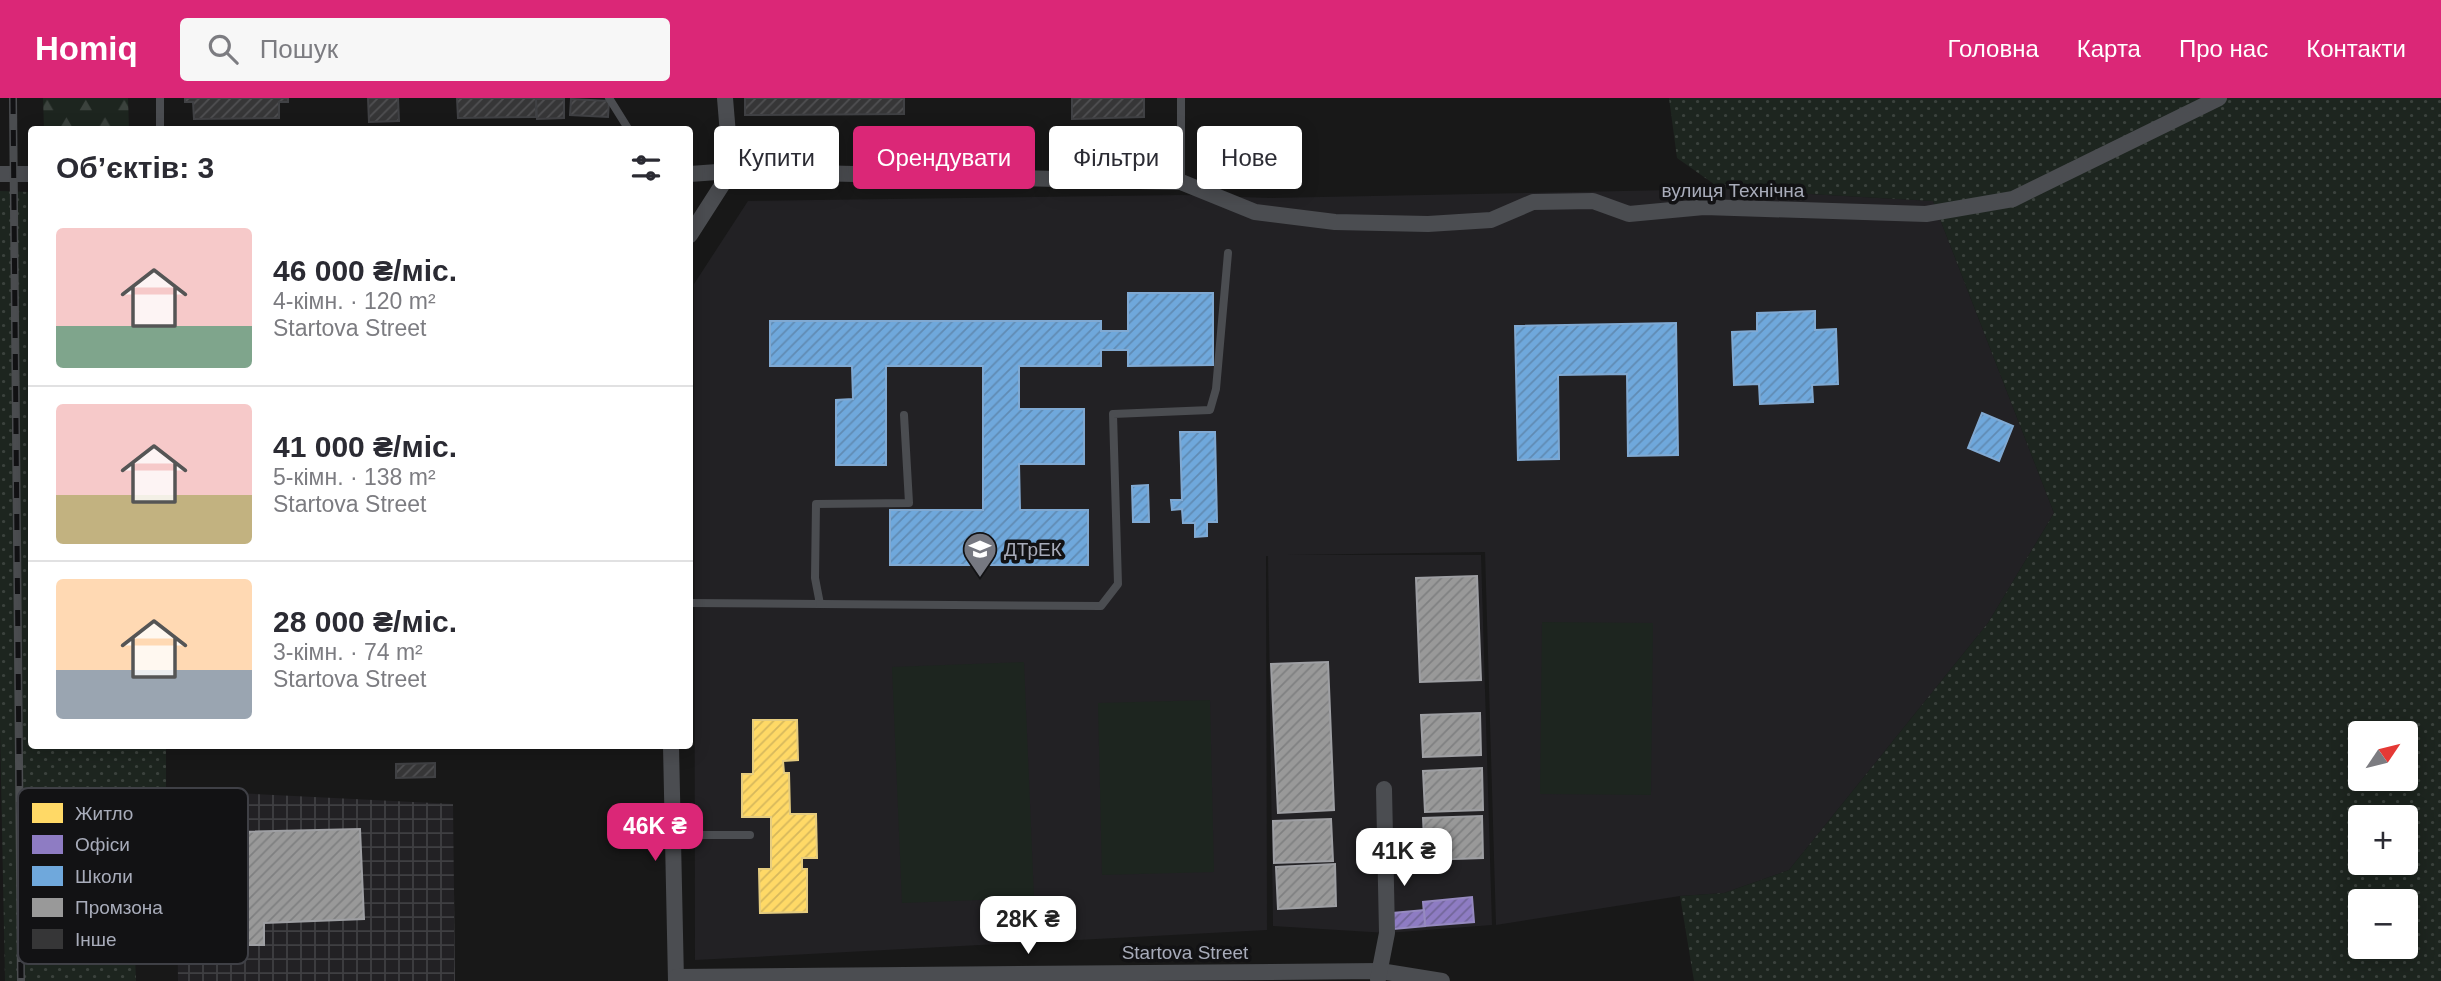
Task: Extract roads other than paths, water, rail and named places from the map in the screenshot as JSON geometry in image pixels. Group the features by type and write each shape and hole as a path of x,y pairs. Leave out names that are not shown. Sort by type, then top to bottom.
{"street":[{"path":"725,98 727,126"},
{"name":"вулиця Технічна","path":"1183,183 1255,212 1335,222 1428,224 1491,220 1533,202 1593,201 1629,214 1704,207 1926,214 2013,199 2219,98"},
{"name":"вулиця Технічна","path":"693,174 714,172"},
{"path":"0,174 28,174"},
{"name":"вулиця Технічна","path":"839,174 1049,179"},
{"path":"693,230 719,189"},
{"name":"Startova Street","path":"671,749 676,979 1379,976 1442,981"},
{"path":"1379,976 1387,933 1384,789"}],"lane":[{"path":"160,98 160,126"},
{"path":"609,98 626,126"},
{"path":"1181,98 1181,126"},
{"path":"693,603 1101,606 1118,584 1113,414 1210,410 1216,389 1228,253"},
{"path":"820,604 815,578 816,504 909,503 904,415"},
{"path":"673,835 750,835"}],"railway":[{"path":"13,98 19,788"},
{"path":"21,964 21,981"}],"place":[{"name":"ДТрЕК","path":"980,579"}]}
